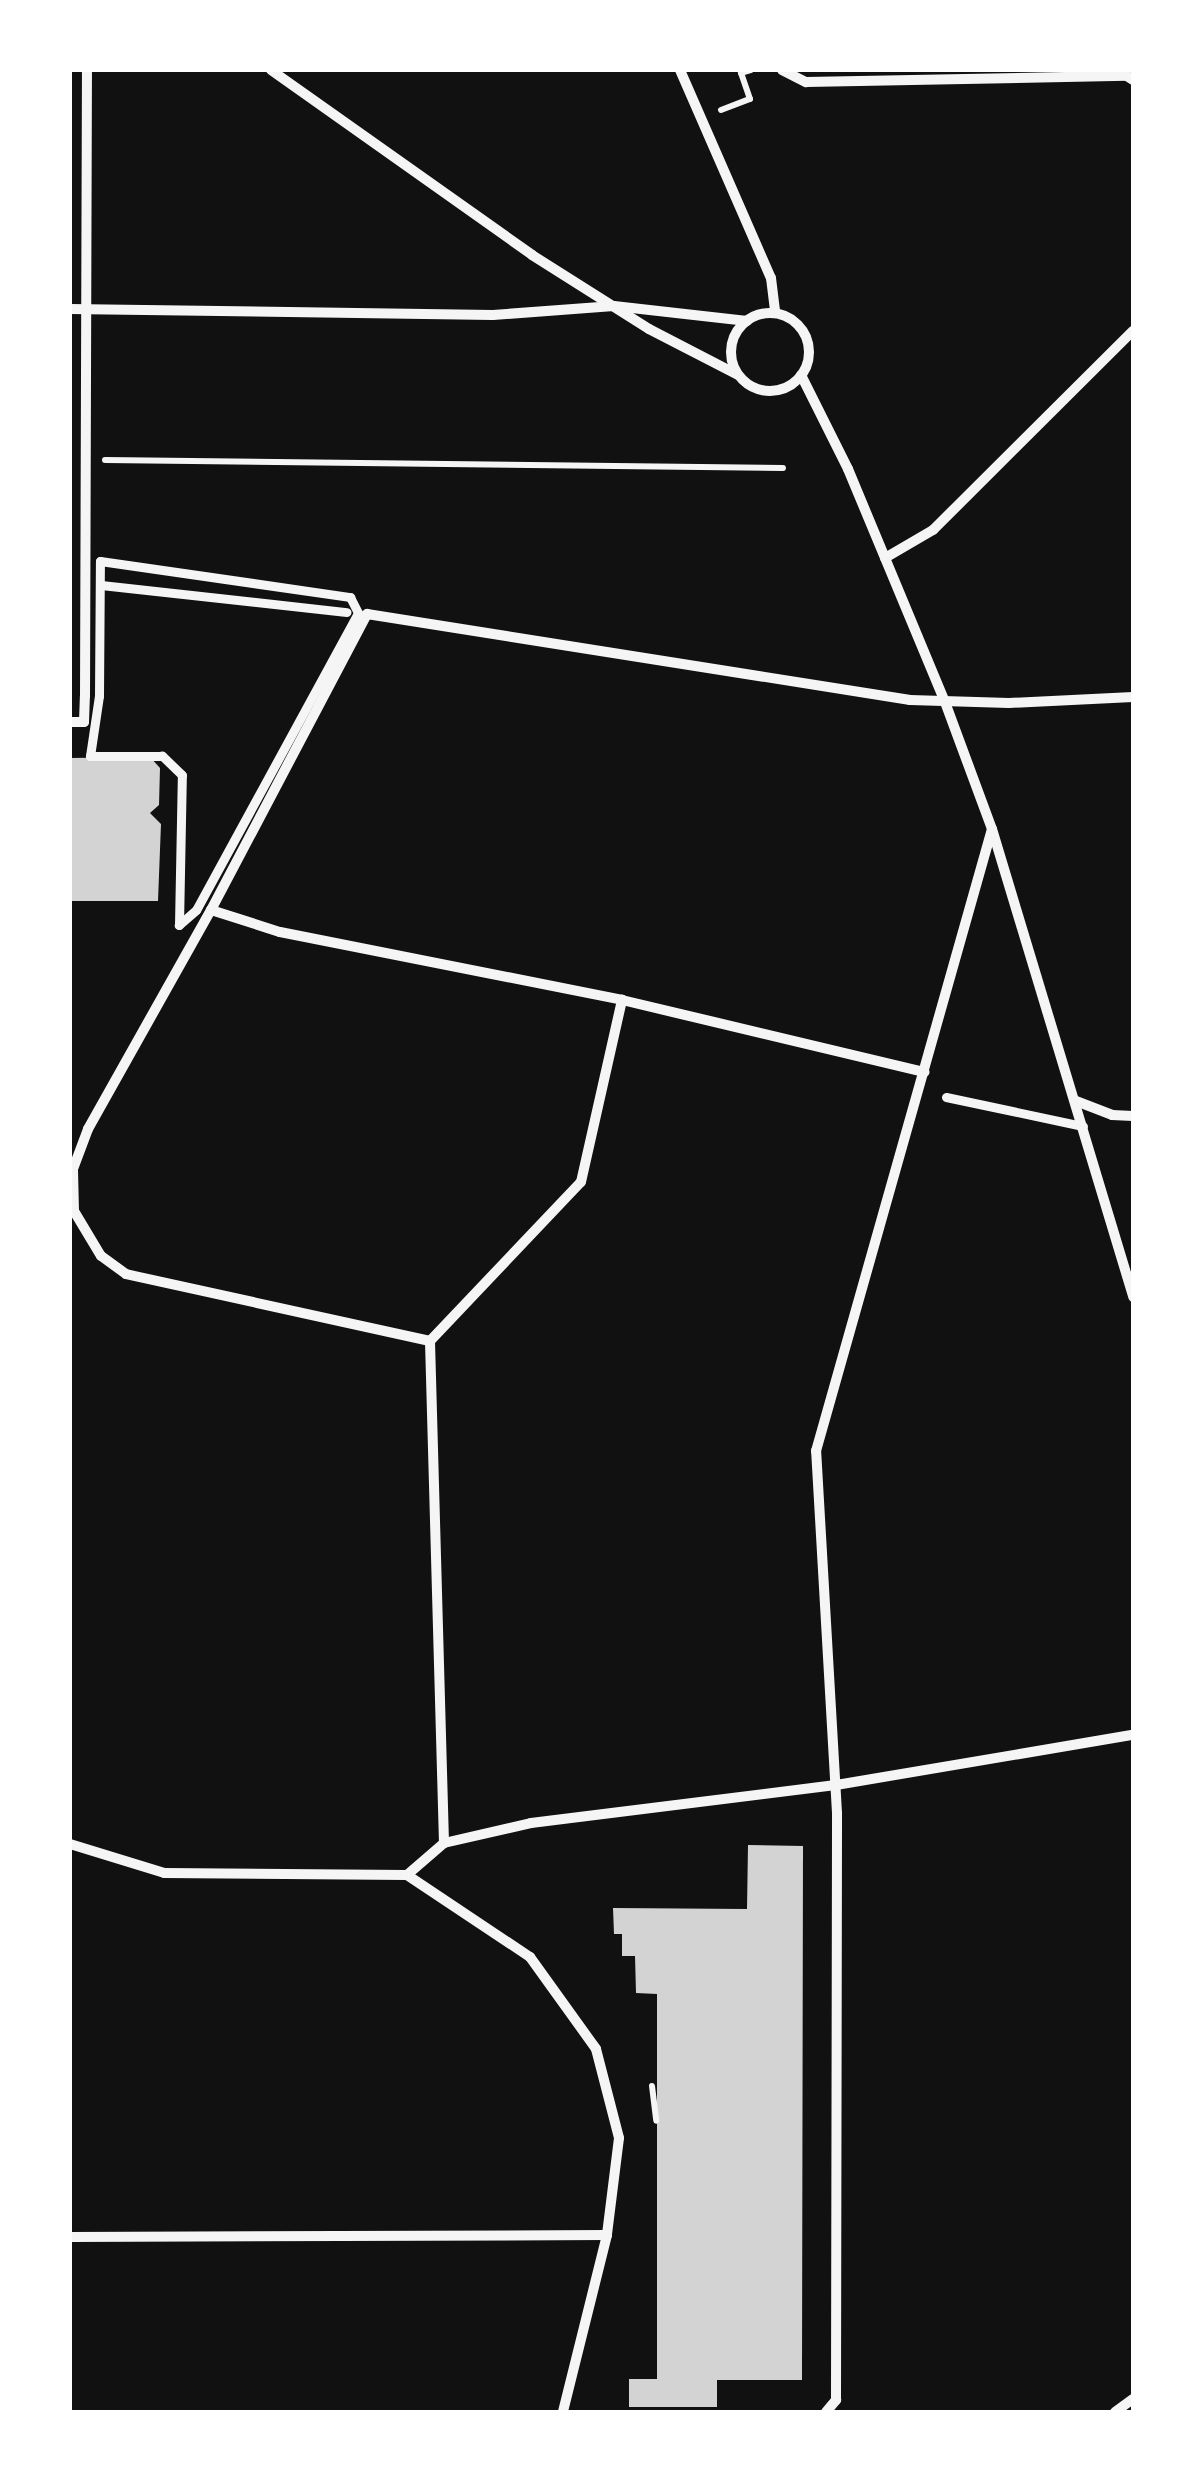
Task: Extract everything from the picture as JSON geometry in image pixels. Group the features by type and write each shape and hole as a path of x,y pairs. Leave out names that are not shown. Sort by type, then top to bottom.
{"street":[{"path":"70,722 84,722 87,70"},
{"path":"70,309 493,315 614,306 747,321 776,313 797,324 805,335 808,362 801,375 775,391 754,388 738,375 688,352 614,306 433,187 271,70"},
{"path":"680,70 771,278 776,313"},
{"path":"782,70 806,82 1127,76 1133,80"},
{"path":"738,375 732,346 747,321"},
{"path":"885,558 933,530 1133,332"},
{"path":"801,375 946,702 992,829 1133,1297"},
{"path":"100,561 350,597 358,613 196,910 180,926 182,776 162,756 90,756 99,696 101,585 100,561"},
{"path":"101,585 347,612"},
{"path":"430,1341 126,1274 102,1256 74,1210 73,1169 88,1129 212,910 367,614 946,702 1133,697"},
{"path":"826,2412 836,2400 839,2063 836,1785 816,1450 992,829"},
{"path":"212,910 280,932 622,1000 925,1072"},
{"path":"444,1843 430,1341 581,1182 622,1000"},
{"path":"946,1097 1083,1126"},
{"path":"1076,1100 1112,1115 1133,1116"},
{"path":"407,1875 444,1843 531,1822 836,1785 1133,1735"},
{"path":"70,1844 164,1872 407,1875 530,1957 596,2049 619,2138 607,2235 562,2412"},
{"path":"70,2237 607,2235"},
{"path":"1116,2412 1133,2398"}],"path":[{"path":"702,118 750,99 741,73 751,70"},
{"path":"99,460 783,468"},
{"path":"652,2086 656,2121"}],"building":[{"path":"150,757 160,768 159,805 150,813 161,824 158,901 70,901 70,758"},
{"path":"748,1845 803,1846 802,2380 717,2380 717,2407 629,2407 629,2379 657,2379 657,1994 636,1993 635,1956 622,1956 622,1934 614,1934 613,1908 747,1909"}]}
